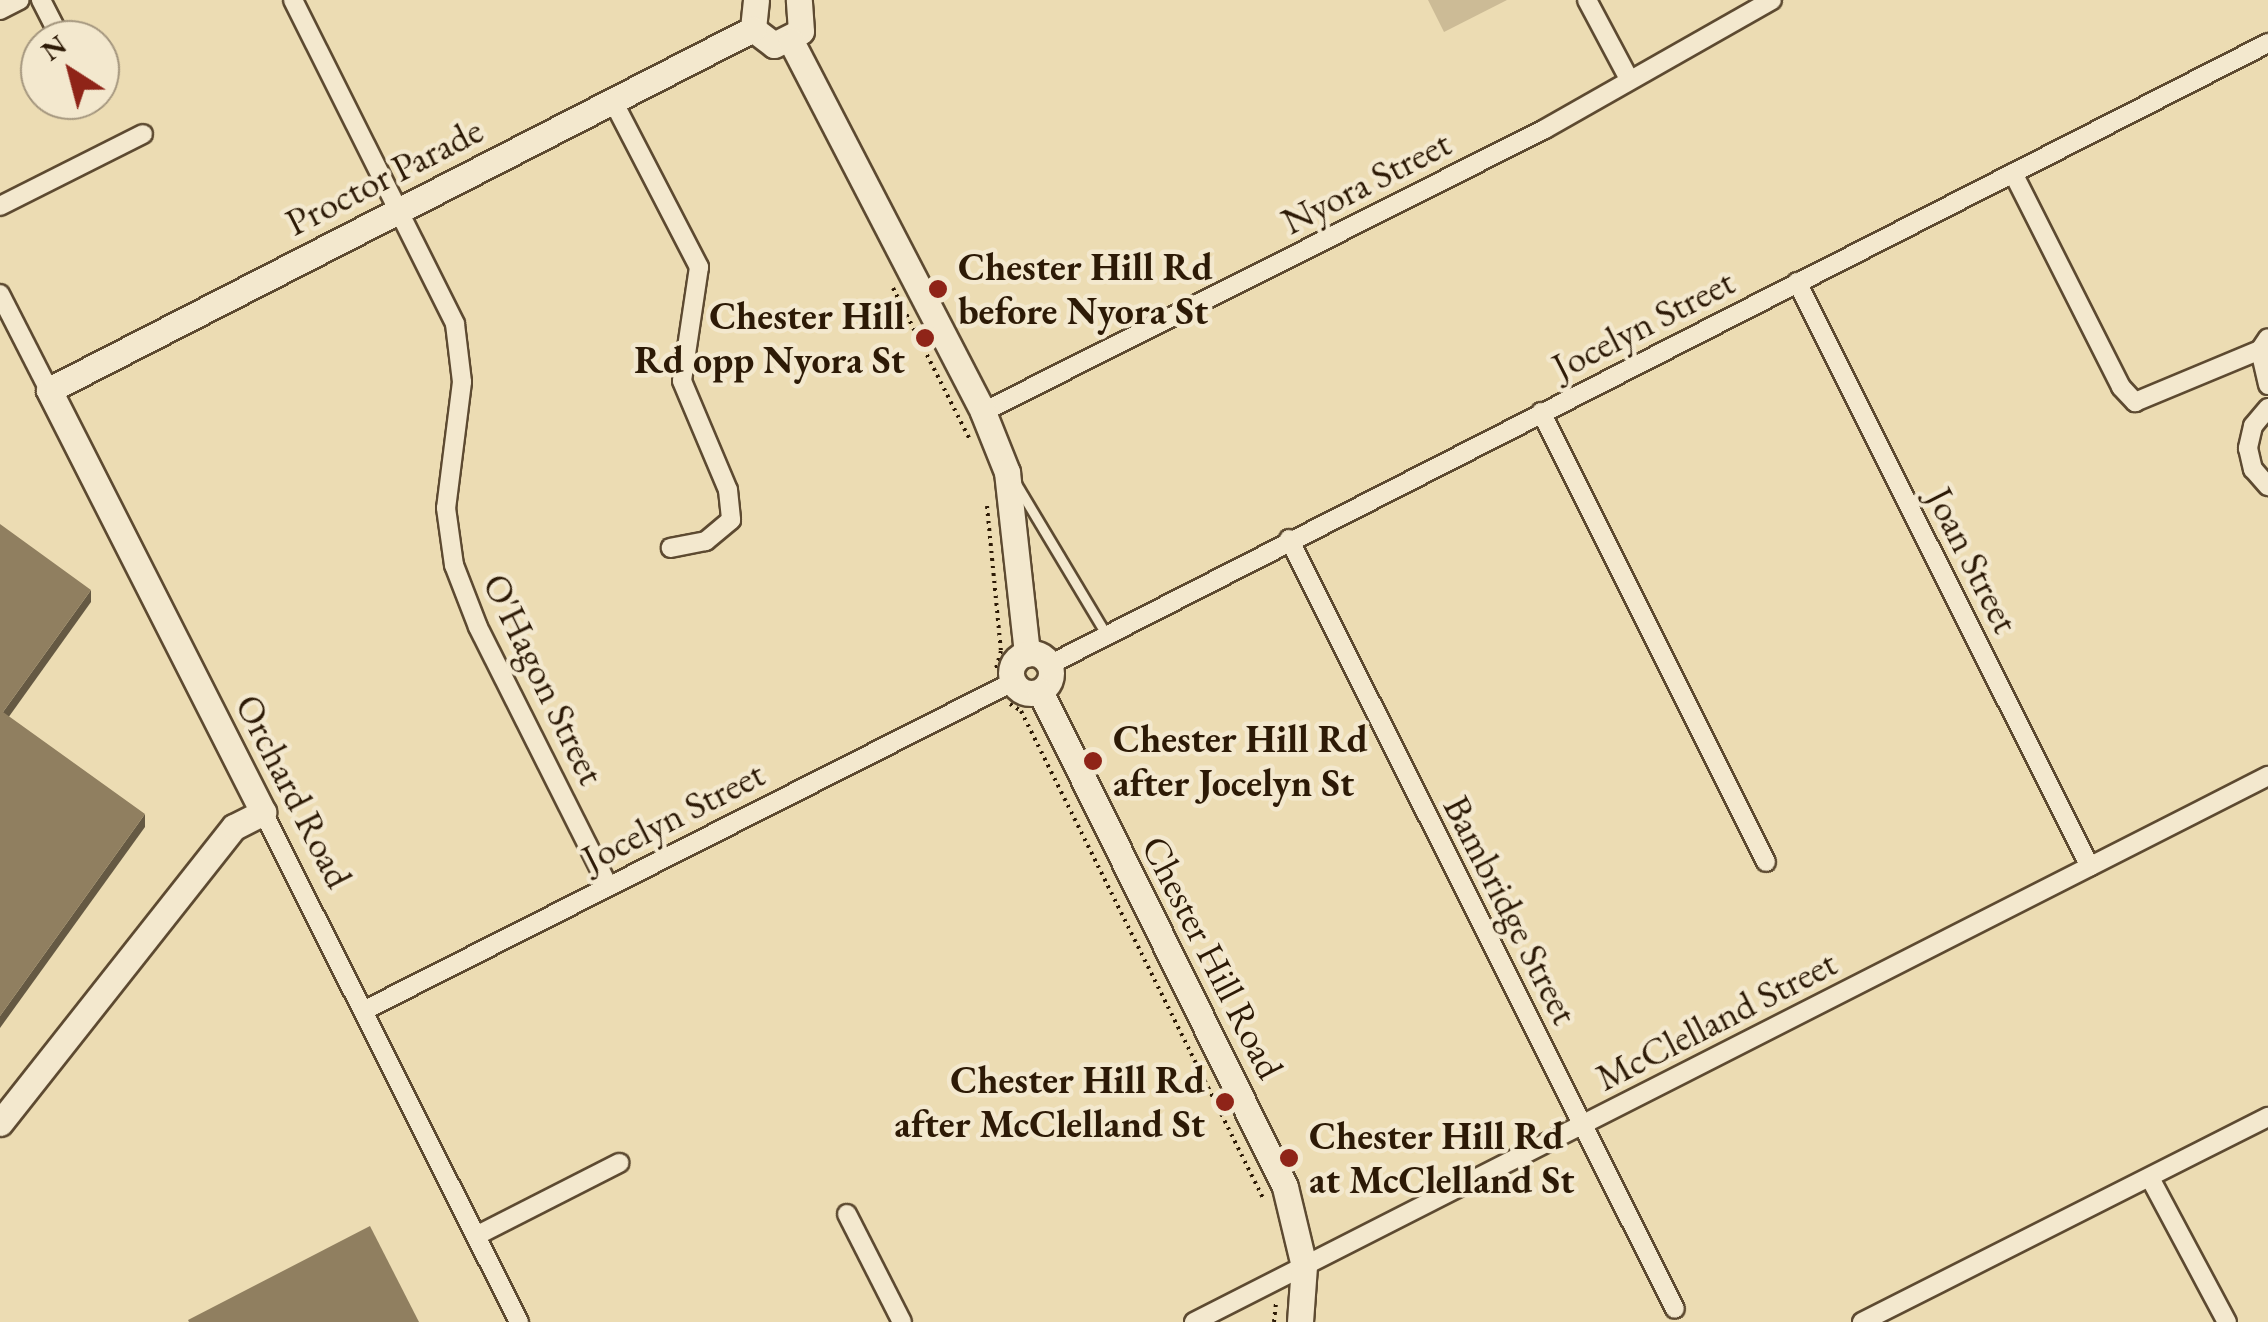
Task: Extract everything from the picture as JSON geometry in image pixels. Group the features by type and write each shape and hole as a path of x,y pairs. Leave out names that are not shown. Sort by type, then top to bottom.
{"street":[{"path":"0,10 20,0"},
{"name":"O'Hagon Street","path":"293,0 444,298 462,351 447,480 454,565 608,884"},
{"path":"756,0 752,29 766,42 791,41"},
{"path":"1587,0 1628,79"},
{"name":"Nyora Street","path":"982,412 1545,129 1772,0"},
{"path":"791,41 804,23 806,2"},
{"name":"Proctor Parade","path":"49,390 752,29"},
{"path":"791,41 982,412 1007,472 1038,660 1049,682 1040,691 1025,692 1006,685 1014,665 1038,660"},
{"name":"Jocelyn Street","path":"1038,660 1106,634 2268,43"},
{"path":"614,103 699,267 682,381 728,490 731,520 706,541 671,548"},
{"path":"0,206 142,134"},
{"path":"2013,173 2130,399 2148,401 2264,344 2268,385"},
{"name":"Joan Street","path":"1797,282 2090,867"},
{"name":"Orchard Road","path":"0,294 519,1322"},
{"path":"2268,408 2253,426 2248,448 2254,469 2268,486"},
{"path":"1541,412 1766,862"},
{"name":"Bambridge Street","path":"1289,539 1675,1309"},
{"name":"Jocelyn Street","path":"362,1011 1006,685"},
{"name":"Chester Hill Road","path":"1040,691 1272,1158 1294,1214 1304,1266 1283,1320"},
{"name":"McClelland Street","path":"1194,1322 2268,776"},
{"path":"0,1123 234,827 264,812"},
{"path":"1862,1322 2268,1117"},
{"path":"476,1236 619,1163"},
{"path":"2150,1178 2227,1322"},
{"path":"847,1214 902,1322"}],"lane":[{"path":"1007,472 1039,513 1106,634"}],"path":[{"path":"885,274 973,447"},
{"path":"986,490 1006,685 1269,1214"}],"shaded area":[{"path":"1428,0 1507,0 1444,32"}],"building":[{"path":"0,524 91,590 3,712 145,814 0,1016"},
{"path":"370,1226 419,1322 189,1322 188,1320"}],"place":[{"name":"Chester Hill Rd before Nyora St","path":"938,289"},
{"name":"Chester Hill Rd opp Nyora St","path":"925,338"},
{"name":"Chester Hill Rd after Jocelyn St","path":"1093,761"},
{"name":"Chester Hill Rd after McClelland St","path":"1225,1102"},
{"name":"Chester Hill Rd at McClelland St","path":"1289,1158"}]}
